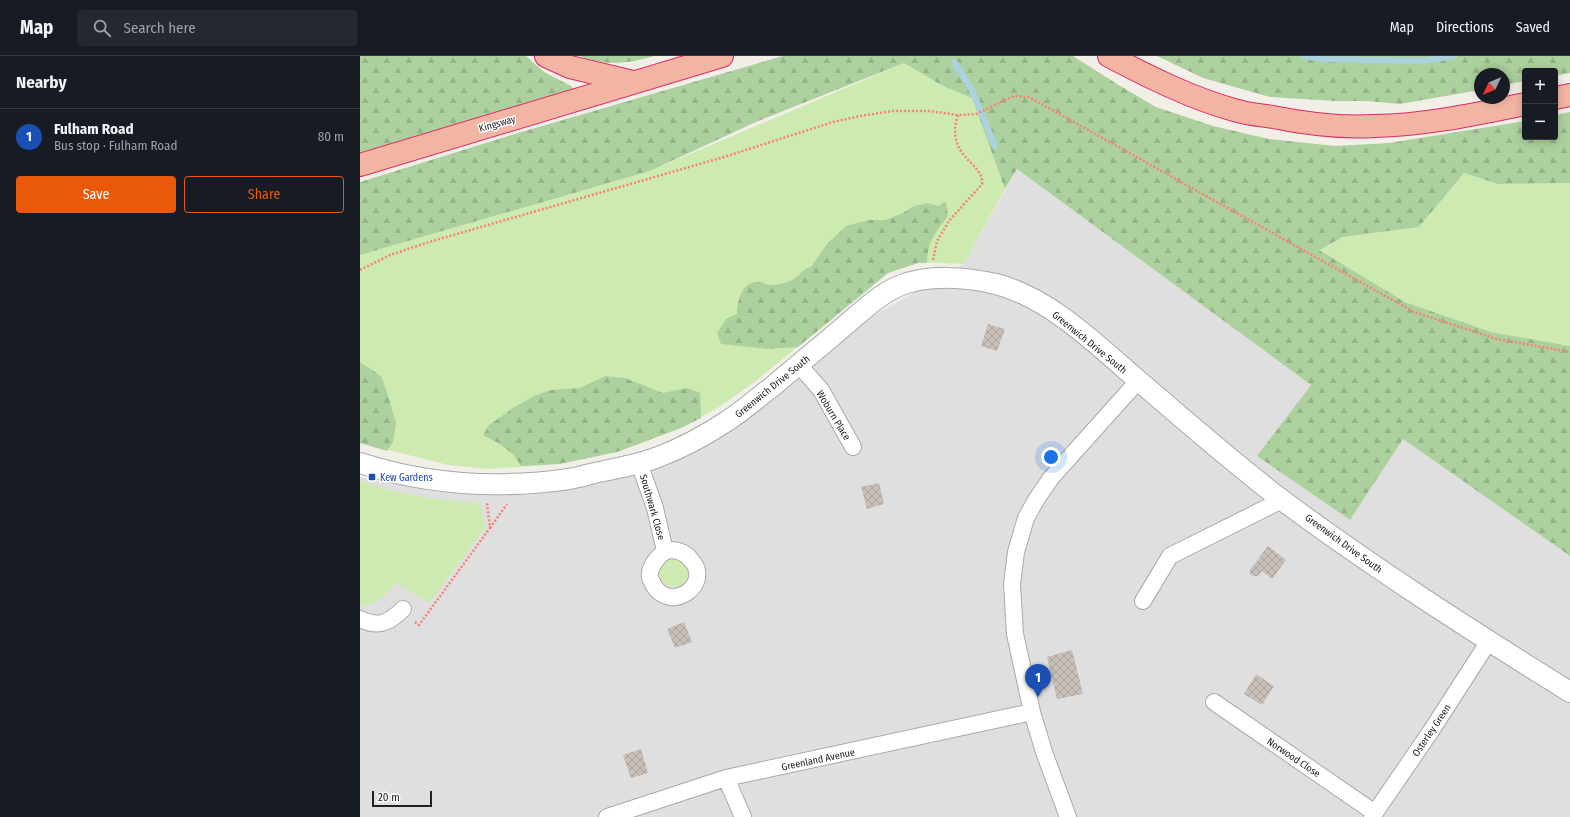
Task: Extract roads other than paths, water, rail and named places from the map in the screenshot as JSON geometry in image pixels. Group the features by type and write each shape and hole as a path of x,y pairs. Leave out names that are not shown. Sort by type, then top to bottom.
{"highway":[{"path":"546,56 570,67 634,82"},
{"name":"Kingsway","path":"360,165 722,56"},
{"path":"1109,56 1194,96 1228,108 1305,123 1375,126 1417,123 1460,117 1522,105"},
{"path":"1558,97 1570,95"}],"street":[{"name":"Greenwich Drive South","path":"360,463 384,471 427,479 485,485 520,484 571,478 658,458 727,422 799,365 884,294 903,284 928,280 958,279 984,282 1019,291 1036,300 1076,328 1210,442 1282,500 1405,587 1570,692"},
{"name":"Woburn Place","path":"799,365 820,390 853,447"},
{"path":"1068,817 1044,752 1032,712 1016,634 1013,591 1016,552 1024,524 1036,500 1051,478 1138,380"},
{"name":"Southwark Close","path":"639,463 655,508 665,551"},
{"path":"1143,601 1170,556 1282,500"},
{"path":"360,619 371,624 381,623 394,618 403,609"},
{"name":"Osterley Green","path":"1373,815 1431,731 1488,641"},
{"name":"Norwood Close","path":"1214,702 1373,815"},
{"name":"Greenland Avenue","path":"606,817 726,778 1032,712"},
{"path":"726,778 743,817"}],"waterway":[{"path":"1304,56 1325,59 1423,61 1454,56"},
{"path":"954,62 971,88 995,146"}],"place":[{"name":"Kew Gardens","path":"372,477"},
{"name":"Fulham Road","path":"1038,697"}]}
